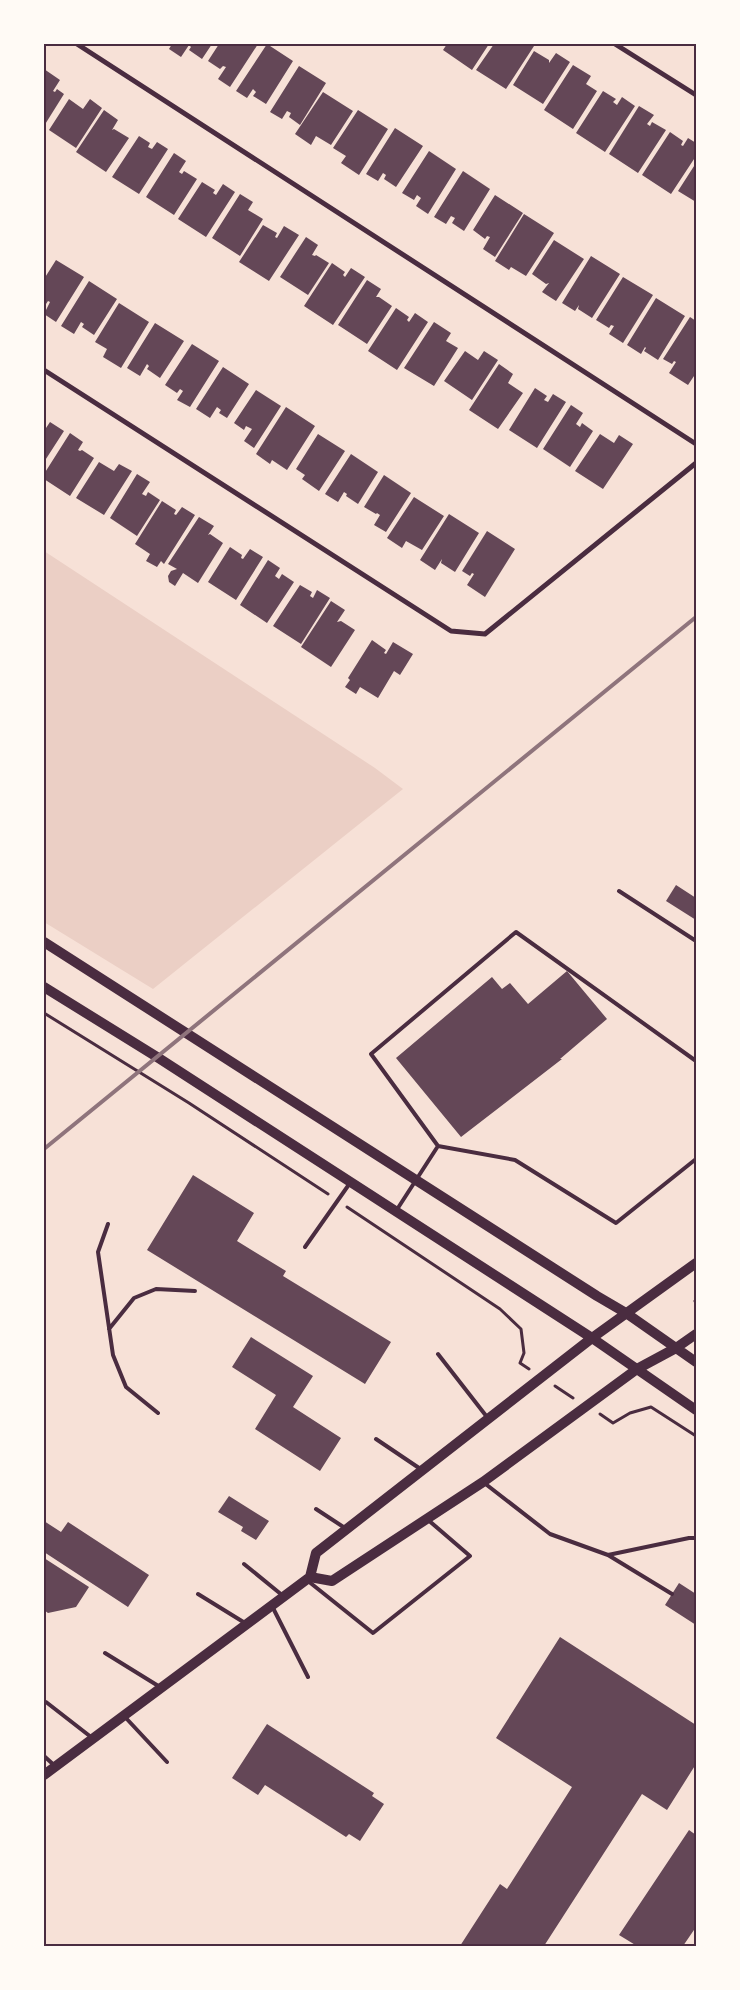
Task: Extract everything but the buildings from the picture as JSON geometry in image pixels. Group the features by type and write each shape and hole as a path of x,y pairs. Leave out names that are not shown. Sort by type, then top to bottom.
{"main road":[{"path":"44,942 626,1313 696,1362"},
{"path":"44,986 592,1338 696,1410"},
{"path":"44,1775 308,1578 316,1553 592,1338 696,1263"},
{"path":"308,1578 332,1581 483,1482 637,1369 676,1348 696,1334"}],"street":[{"path":"77,44 696,444"},
{"path":"615,44 696,95"},
{"path":"44,370 451,631 485,634 696,463"}],"lane":[{"path":"619,891 696,941"},
{"path":"696,1061 516,932 371,1054 438,1146 515,1160 616,1223 696,1160"},
{"path":"395,1211 438,1146"},
{"path":"306,1247 351,1182"},
{"path":"108,1224 98,1252 113,1355 126,1388 158,1414"},
{"path":"108,1330 134,1298 156,1289 195,1291"},
{"path":"438,1354 489,1419"},
{"path":"376,1440 422,1471"},
{"path":"483,1482 550,1534 608,1555 672,1594"},
{"path":"316,1509 347,1529"},
{"path":"308,1578 373,1633 470,1556 427,1519"},
{"path":"608,1555 696,1538"},
{"path":"244,1564 283,1597"},
{"path":"198,1594 246,1624"},
{"path":"272,1606 308,1677"},
{"path":"104,1653 161,1688"},
{"path":"46,1702 93,1738"},
{"path":"123,1716 167,1762"},
{"path":"44,1756 55,1766"}],"path":[{"path":"44,1013 189,1103 312,1184"},
{"path":"358,1215 500,1309 520,1329 524,1353 520,1363"},
{"path":"560,1389 569,1395"},
{"path":"613,1423 630,1413 651,1407 696,1436"}],"shaded area":[{"path":"44,551 375,768 403,789 153,989 44,922"}],"railway":[{"path":"44,1149 696,617"}]}
